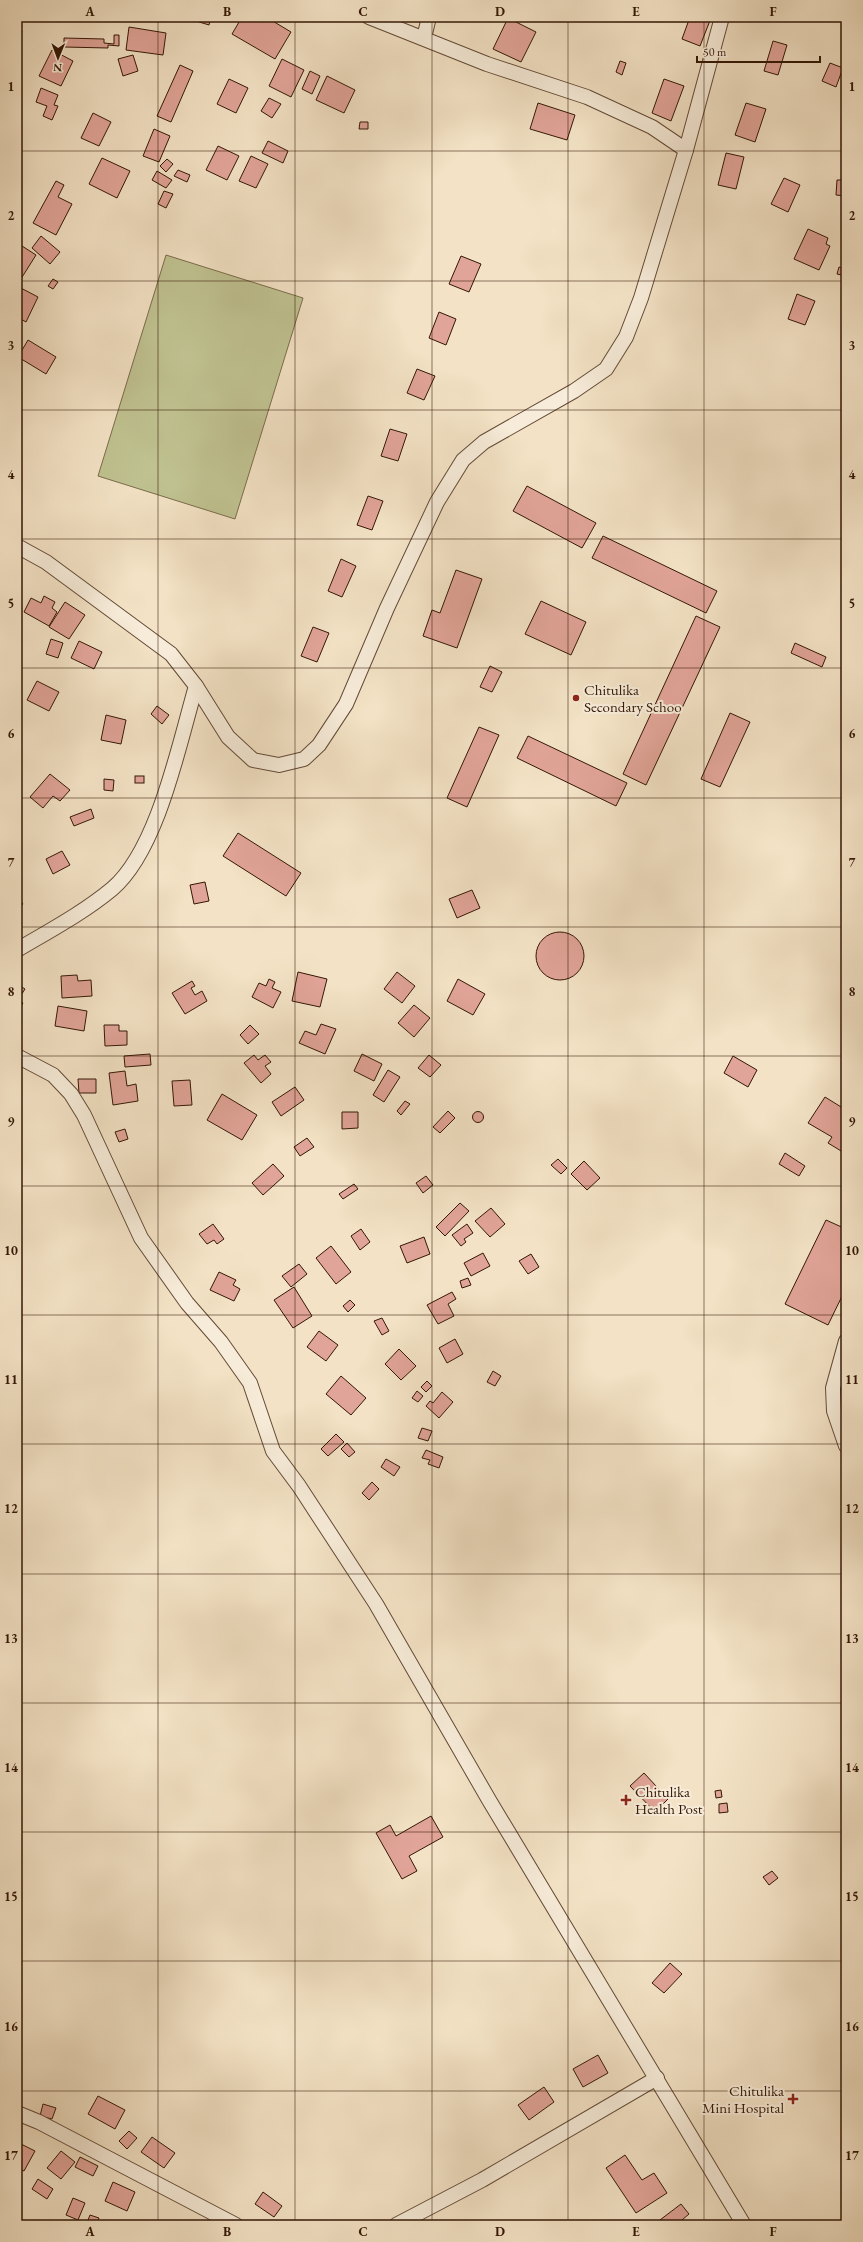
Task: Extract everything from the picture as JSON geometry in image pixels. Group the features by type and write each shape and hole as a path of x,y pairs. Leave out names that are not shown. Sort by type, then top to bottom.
{"street":[{"path":"368,17 487,64 587,97 652,127 686,150"},
{"path":"424,38 429,17"},
{"path":"17,546 46,562 171,654 196,686 228,737 253,760 279,765 304,758 319,745 346,704 387,608 437,502 463,460 484,442 574,391 606,369 626,337 641,298 686,150 722,17"},
{"path":"17,950 79,912 112,888 134,864 156,821 196,686"},
{"path":"17,1056 53,1075 71,1094 84,1115 141,1238 187,1303 221,1342 250,1383 273,1452 299,1486 376,1604 497,1814 744,2225"},
{"path":"846,1341 833,1388 834,1411 846,1446"},
{"path":"396,2225 482,2180 656,2078"},
{"path":"17,2113 39,2122 236,2225"}],"green space":[{"path":"166,255 303,298 235,519 98,476"}],"building":[{"path":"183,17 211,17 209,25"},
{"path":"242,17 266,17 291,32 275,59 232,34"},
{"path":"690,17 711,18 700,46 682,39"},
{"path":"789,17 798,17 796,21"},
{"path":"508,18 536,32 521,62 493,49"},
{"path":"129,27 166,33 163,55 126,50"},
{"path":"17,29 22,31 18,48 17,48"},
{"path":"114,35 119,35 119,46 108,45 108,48 64,47 64,38 104,39 104,43 114,44"},
{"path":"773,41 787,45 778,75 764,71"},
{"path":"52,50 73,61 61,86 39,76"},
{"path":"133,55 138,71 123,76 118,59"},
{"path":"282,59 304,70 291,97 269,86"},
{"path":"620,61 626,63 622,75 616,72"},
{"path":"830,63 843,68 836,87 822,81"},
{"path":"180,65 193,71 171,122 157,116"},
{"path":"310,71 320,76 312,94 302,89"},
{"path":"327,76 355,90 344,113 316,100"},
{"path":"229,79 248,88 236,113 217,104"},
{"path":"664,79 684,86 671,121 652,113"},
{"path":"41,88 58,95 54,105 58,106 52,120 43,116 47,106 36,102"},
{"path":"269,98 281,104 272,118 261,111"},
{"path":"538,103 575,115 567,140 530,129"},
{"path":"746,103 766,109 755,142 735,135"},
{"path":"93,113 111,122 99,146 81,138"},
{"path":"360,122 368,122 368,129 359,129"},
{"path":"154,129 170,136 159,162 143,156"},
{"path":"268,141 288,151 283,163 262,153"},
{"path":"218,146 239,156 227,180 206,170"},
{"path":"726,153 744,157 736,189 718,185"},
{"path":"251,156 268,164 256,188 239,181"},
{"path":"102,158 130,171 117,198 89,184"},
{"path":"167,159 173,164 166,172 160,166"},
{"path":"178,170 190,175 187,182 174,176"},
{"path":"157,171 172,180 166,188 152,180"},
{"path":"784,178 800,185 788,212 771,204"},
{"path":"837,180 846,180 846,196 836,195"},
{"path":"56,181 64,185 58,197 72,204 56,235 33,223"},
{"path":"17,182 21,184 17,194"},
{"path":"164,191 173,194 166,208 158,204"},
{"path":"808,229 828,238 826,244 830,246 819,270 794,259"},
{"path":"41,236 60,252 50,264 32,248"},
{"path":"22,246 36,255 19,282 17,281 17,253"},
{"path":"461,256 481,264 469,292 449,284"},
{"path":"839,267 846,269 846,276 837,274"},
{"path":"53,279 58,282 53,289 48,286"},
{"path":"17,286 38,297 26,322 17,317"},
{"path":"797,294 815,301 805,325 788,319"},
{"path":"439,312 456,319 446,345 429,338"},
{"path":"28,340 56,357 46,374 18,357"},
{"path":"417,369 435,376 424,400 407,393"},
{"path":"390,429 407,434 398,461 381,456"},
{"path":"527,486 596,523 582,548 513,511"},
{"path":"368,496 383,501 372,530 357,525"},
{"path":"603,536 717,591 706,613 592,558"},
{"path":"341,559 356,566 342,597 328,591"},
{"path":"456,570 482,579 457,648 423,636 432,610 440,613"},
{"path":"44,596 55,602 52,608 57,612 49,626 24,612 31,598 41,603"},
{"path":"541,601 586,622 571,655 525,634"},
{"path":"65,602 85,615 69,639 49,627"},
{"path":"696,616 720,627 646,785 623,774"},
{"path":"313,627 329,633 317,662 301,656"},
{"path":"51,639 63,643 58,658 46,654"},
{"path":"79,641 102,652 94,669 71,658"},
{"path":"795,643 826,657 822,667 791,653"},
{"path":"490,666 502,672 492,692 480,687"},
{"path":"37,681 59,692 49,711 27,700"},
{"path":"157,706 169,715 162,724 151,714"},
{"path":"730,713 750,722 720,787 701,779"},
{"path":"106,715 126,720 121,744 101,740"},
{"path":"479,727 499,735 467,807 447,798"},
{"path":"528,736 627,783 616,806 517,758"},
{"path":"17,757 22,760 17,768"},
{"path":"50,774 70,790 60,801 53,796 43,808 30,797"},
{"path":"135,776 144,776 144,783 135,783"},
{"path":"104,779 114,780 113,791 104,790"},
{"path":"91,809 94,818 74,826 70,817"},
{"path":"238,833 301,873 286,896 223,856"},
{"path":"62,851 70,865 53,874 46,859"},
{"path":"205,882 209,901 194,904 190,885"},
{"path":"472,890 480,908 457,918 449,899"},
{"path":"17,897 23,904 17,909"},
{"path":"555,932 565,932 577,939 584,951 584,961 577,973 565,980 555,980 547,976 540,969 536,961 536,951 540,943 547,936"},
{"path":"298,972 327,979 320,1007 292,1001"},
{"path":"397,972 415,986 402,1003 384,989"},
{"path":"77,975 78,981 91,980 92,996 62,998 61,976"},
{"path":"269,979 275,982 272,988 281,992 273,1008 252,997 259,983 266,986"},
{"path":"458,979 485,994 473,1015 447,1001"},
{"path":"192,981 195,986 191,988 195,995 202,991 207,1001 185,1014 172,993"},
{"path":"17,984 25,989 18,1000 23,1003 17,1012"},
{"path":"414,1005 430,1018 414,1037 398,1023"},
{"path":"58,1006 87,1011 84,1031 55,1026"},
{"path":"321,1024 336,1029 325,1054 299,1043 305,1031 316,1035"},
{"path":"104,1025 119,1025 119,1031 127,1031 127,1045 105,1046"},
{"path":"250,1025 259,1034 248,1044 240,1035"},
{"path":"150,1054 151,1065 125,1067 124,1056"},
{"path":"362,1054 382,1064 374,1081 354,1071"},
{"path":"254,1055 258,1060 265,1055 271,1062 265,1066 271,1074 261,1083 244,1063"},
{"path":"429,1055 441,1065 430,1077 418,1068"},
{"path":"733,1056 757,1070 748,1087 724,1073"},
{"path":"388,1070 400,1077 384,1102 373,1095"},
{"path":"125,1071 127,1086 136,1084 138,1101 113,1105 109,1073"},
{"path":"78,1079 96,1079 96,1093 79,1093"},
{"path":"190,1080 192,1105 174,1106 172,1081"},
{"path":"295,1087 304,1100 281,1116 272,1102"},
{"path":"222,1094 257,1115 242,1140 207,1120"},
{"path":"825,1097 846,1110 846,1154 828,1143 832,1137 808,1123"},
{"path":"405,1101 410,1104 401,1115 397,1111"},
{"path":"448,1111 455,1118 440,1133 433,1127"},
{"path":"478,1111 482,1113 484,1117 482,1121 478,1123 474,1121 472,1117 474,1113"},
{"path":"342,1112 358,1112 358,1128 342,1129"},
{"path":"125,1129 128,1139 119,1142 115,1132"},
{"path":"307,1138 314,1147 300,1156 294,1147"},
{"path":"785,1153 805,1166 799,1176 779,1164"},
{"path":"558,1159 567,1168 561,1174 551,1165"},
{"path":"584,1161 600,1178 587,1190 571,1174"},
{"path":"273,1164 284,1176 263,1195 252,1183"},
{"path":"426,1176 433,1185 423,1193 416,1183"},
{"path":"354,1184 358,1189 343,1199 339,1194"},
{"path":"460,1203 469,1211 445,1236 436,1227"},
{"path":"491,1208 505,1224 490,1237 475,1221"},
{"path":"826,1220 846,1229 846,1288 828,1325 785,1304"},
{"path":"213,1224 224,1239 217,1244 214,1240 207,1244 199,1234"},
{"path":"467,1224 473,1233 464,1239 466,1242 461,1246 452,1235"},
{"path":"361,1229 370,1242 360,1250 351,1236"},
{"path":"424,1237 430,1254 407,1263 400,1246"},
{"path":"331,1246 351,1272 336,1284 316,1258"},
{"path":"483,1253 490,1266 471,1276 464,1263"},
{"path":"531,1254 539,1267 528,1274 519,1261"},
{"path":"299,1264 307,1274 291,1287 282,1276"},
{"path":"219,1272 236,1280 233,1285 240,1289 234,1301 210,1290"},
{"path":"468,1278 471,1285 462,1288 460,1281"},
{"path":"294,1287 312,1316 293,1328 274,1300"},
{"path":"452,1292 456,1299 448,1304 454,1316 438,1324 427,1305"},
{"path":"350,1300 355,1305 348,1312 343,1306"},
{"path":"382,1318 389,1331 382,1335 374,1321"},
{"path":"319,1331 338,1345 326,1361 307,1347"},
{"path":"455,1339 463,1354 447,1363 439,1348"},
{"path":"399,1349 416,1366 401,1380 385,1364"},
{"path":"493,1371 501,1376 495,1386 487,1382"},
{"path":"341,1376 366,1398 351,1415 326,1394"},
{"path":"427,1381 432,1386 426,1392 421,1387"},
{"path":"417,1391 423,1396 418,1402 412,1398"},
{"path":"442,1392 453,1402 439,1418 426,1406 430,1401 433,1403"},
{"path":"422,1428 432,1431 428,1441 418,1438"},
{"path":"336,1434 344,1442 328,1456 321,1449"},
{"path":"347,1443 355,1452 349,1457 341,1449"},
{"path":"426,1450 443,1457 439,1468 428,1464 430,1460 422,1458"},
{"path":"386,1459 400,1467 394,1476 381,1467"},
{"path":"372,1482 379,1489 369,1500 362,1493"},
{"path":"644,1773 668,1799 655,1812 630,1786"},
{"path":"721,1790 722,1797 716,1798 715,1791"},
{"path":"727,1803 728,1812 719,1813 719,1804"},
{"path":"431,1816 443,1837 409,1856 417,1871 402,1879 376,1833 390,1825 396,1836"},
{"path":"772,1871 778,1878 769,1885 763,1877"},
{"path":"670,1963 682,1974 664,1993 652,1983"},
{"path":"598,2055 608,2073 583,2087 573,2069"},
{"path":"544,2087 554,2102 529,2120 518,2105"},
{"path":"98,2096 125,2110 115,2129 88,2114"},
{"path":"43,2104 56,2108 52,2119 40,2116"},
{"path":"129,2131 137,2138 127,2149 119,2141"},
{"path":"152,2137 175,2153 164,2168 141,2152"},
{"path":"17,2142 35,2151 24,2171 17,2168"},
{"path":"61,2151 75,2162 61,2179 47,2168"},
{"path":"625,2155 642,2180 654,2173 667,2193 636,2213 606,2168"},
{"path":"80,2157 98,2166 93,2176 75,2167"},
{"path":"38,2179 53,2189 47,2199 32,2189"},
{"path":"113,2182 135,2192 127,2211 105,2201"},
{"path":"263,2192 282,2206 274,2217 255,2204"},
{"path":"73,2198 85,2203 78,2220 66,2215"},
{"path":"681,2204 689,2214 676,2225 658,2225 656,2223"},
{"path":"90,2215 99,2218 96,2225 86,2225"}],"place":[{"name":"Chitulika Secondary Schoo","path":"576,698"},
{"name":"Chitulika Health Post","path":"626,1800"},
{"name":"Chitulika Mini Hospital","path":"793,2099"}]}
